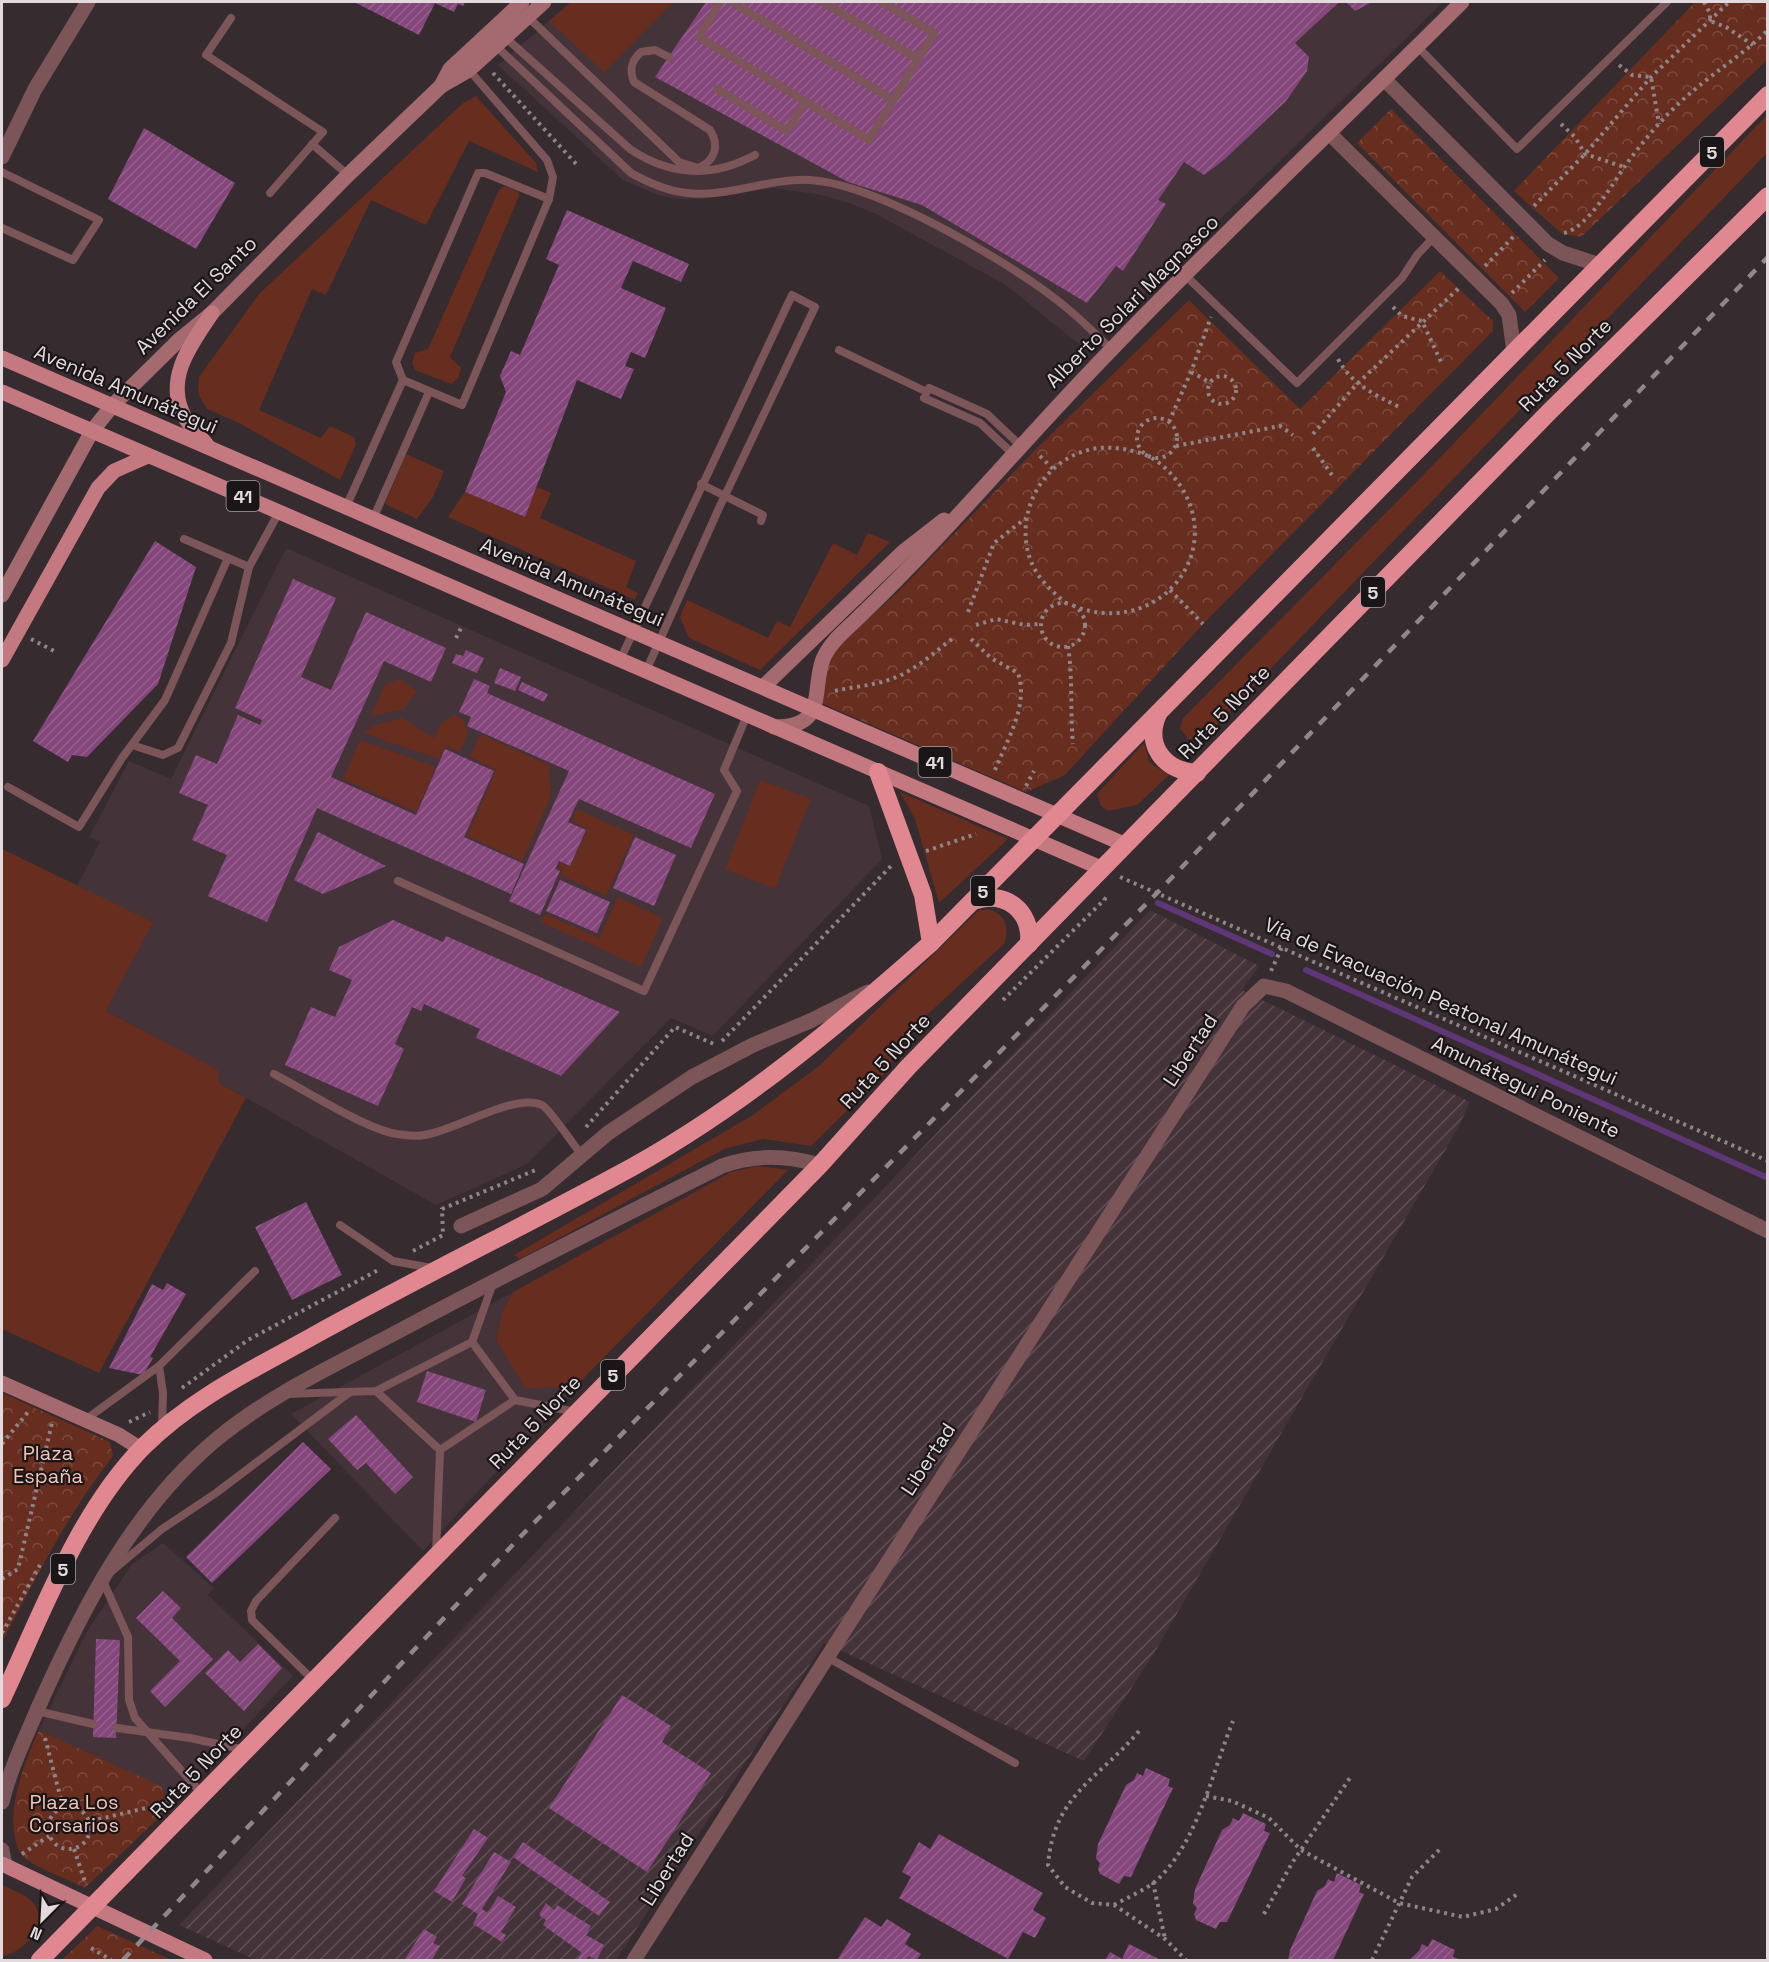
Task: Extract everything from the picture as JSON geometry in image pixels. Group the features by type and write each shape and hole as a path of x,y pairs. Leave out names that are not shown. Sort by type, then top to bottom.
{"highway":[{"name":"5","path":"2,1699 79,1537 100,1503 141,1449 209,1394 435,1269 616,1176 716,1116 815,1044 931,943 1767,95"},
{"name":"Ruta 5 Norte","path":"40,1960 94,1908 436,1555 820,1165 909,1066 1550,411 1767,196"},
{"path":"1159,712 1153,732 1158,753 1170,766 1197,773"},
{"path":"878,772 923,896 931,943"},
{"path":"973,901 991,897 1010,902 1024,915 1028,925 1029,944"}],"main road":[{"path":"209,448 184,417 177,393 177,381 183,360 212,313"},
{"name":"Avenida Amunátegui","path":"2,358 1126,845"},
{"name":"41","path":"2,392 1103,868"},
{"path":"2,660 98,488 114,471 148,456"},
{"path":"3,1865 205,1960"}],"street":[{"path":"2,157 35,89 88,2"},
{"name":"Avenida El Santo","path":"441,86 450,69 522,2"},
{"name":"Avenida El Santo","path":"2,595 92,431 112,406 179,340 212,313 348,175 441,86 469,70 544,2"},
{"name":"Alberto Solari Magnasco","path":"813,709 819,692 822,662 831,646 915,564 968,502 1111,349 1462,2"},
{"path":"1384,79 1526,224 1554,248 1600,265"},
{"path":"1329,133 1502,304 1509,315 1514,352"},
{"name":"Alberto Solari Magnasco","path":"763,687 903,552 968,502"},
{"path":"774,727 797,724 813,709"},
{"path":"461,1226 542,1189 639,1111 700,1072 887,982"},
{"name":"Amunátegui Poniente","path":"1264,986 1286,991 1767,1231"},
{"name":"Libertad","path":"634,1960 1243,1006 1264,986"},
{"path":"2,1802 12,1768 37,1711 75,1630 102,1580 144,1516 188,1466 216,1440 279,1394 494,1281 722,1166 762,1156 791,1158 820,1165"},
{"path":"492,1240 497,1210"},
{"path":"2,1383 119,1435 141,1449"},
{"path":"2,1850 3,1865"}],"lane":[{"path":"720,2 699,37 869,140 934,33 882,2"},
{"path":"732,2 893,100"},
{"path":"824,2 918,59"},
{"path":"1418,46 1517,149 1667,2"},
{"path":"528,17 679,162 691,168 698,168 710,161 714,155 716,142 710,130 634,82 631,76 632,63 641,52 656,50 669,57"},
{"path":"231,18 206,55 323,132 270,193"},
{"path":"501,43 645,159 678,171 696,172 727,168 755,154"},
{"path":"501,43 631,173 652,184 686,194 702,194 784,181 810,180 846,186 922,218 1000,262 1067,308 1111,349"},
{"path":"469,70 547,160 553,177 549,199 462,405 403,380 396,362 478,173 485,173 549,199"},
{"path":"717,88 788,131 805,102"},
{"path":"312,144 348,175"},
{"path":"2,172 99,220 73,260 2,228"},
{"path":"1185,276 1297,383 1384,298 1434,237"},
{"path":"620,660 792,295 815,307 724,496 646,671"},
{"path":"839,350 926,393 980,423 1017,450"},
{"path":"346,507 403,380"},
{"path":"374,519 429,392"},
{"path":"701,484 763,515 760,521"},
{"path":"132,745 163,755 178,748 231,643 249,567 279,512"},
{"path":"184,538 249,567"},
{"path":"8,787 79,827 132,745 165,700 228,558"},
{"path":"398,881 645,991 737,791 724,770 747,714"},
{"path":"274,1074 369,1124 395,1134 424,1136 470,1122 513,1104 529,1102 544,1105 582,1155"},
{"path":"340,1225 393,1261 435,1269"},
{"path":"85,1420 159,1366 255,1270"},
{"path":"279,1394 376,1391 472,1342 494,1281"},
{"path":"472,1342 515,1400 576,1412"},
{"path":"159,1366 162,1430"},
{"path":"376,1391 440,1450 436,1555"},
{"path":"203,1795 135,1718 129,1700 128,1637 102,1580 162,1530 216,1493 350,1392"},
{"path":"440,1450 515,1400"},
{"path":"314,1680 252,1620 251,1611 256,1601 335,1518"},
{"path":"827,1657 1015,1763"},
{"path":"37,1711 93,1724"},
{"path":"117,1728 144,1730 247,1750"}],"path":[{"path":"1704,2 1710,13 1710,21"},
{"path":"1314,434 1356,385 1422,321 1474,276 1526,224 1534,204 1585,154 1651,77 1729,2"},
{"path":"1710,21 1726,27 1752,45"},
{"path":"1502,304 1565,233 1586,217 1611,189 1624,167 1659,125 1693,91 1752,45 1767,30"},
{"path":"1610,57 1632,75 1651,77"},
{"path":"489,69 578,166"},
{"path":"1651,77 1659,125"},
{"path":"1551,114 1575,137 1585,154 1624,167"},
{"path":"1534,204 1542,212"},
{"path":"1558,226 1565,233"},
{"path":"1384,298 1402,316 1422,321"},
{"path":"1169,422 1191,372 1215,304"},
{"path":"1422,321 1442,364"},
{"path":"1333,348 1346,373 1356,385 1400,407"},
{"path":"1191,372 1211,382"},
{"path":"1221,376 1230,378 1236,390 1233,398 1222,404 1214,401 1209,393 1211,382 1221,376"},
{"path":"1169,422 1151,419 1141,427 1139,444 1146,454 1169,470 1186,493 1194,519 1193,547 1183,573 1170,590 1142,609 1115,615 1090,613 1067,603 1047,588 1033,567 1026,542 1026,517 1034,494 1053,470 1068,458 1091,448 1119,447 1146,454 1160,458 1172,452 1176,446 1177,433 1169,422"},
{"path":"1176,446 1280,426 1293,435"},
{"path":"1313,448 1332,475"},
{"path":"1040,456 1053,470"},
{"path":"968,612 994,543 1026,517"},
{"path":"1170,590 1203,624"},
{"path":"1067,603 1052,606 1042,617 1041,624 1045,639 1051,644 1068,646 1078,640 1084,629 1082,615 1074,606"},
{"path":"976,625 996,619 1025,625 1041,624"},
{"path":"456,638 462,626"},
{"path":"22,635 54,651"},
{"path":"813,709 833,692 888,681 916,667 952,639"},
{"path":"971,639 991,658 1018,673 1022,683 1020,705 993,775"},
{"path":"1068,646 1071,669 1069,693 1073,744"},
{"name":"Vía de Evacuación Peatonal Amunátegui","path":"1103,868 1767,1161"},
{"path":"1264,986 1282,947"},
{"path":"2,1443 36,1398"},
{"path":"2,1580 18,1569 57,1408"},
{"path":"37,1711 63,1807"},
{"path":"1114,1905 1153,1882 1177,1856 1206,1796 1233,1721"},
{"path":"1139,1731 1068,1802 1050,1840 1048,1865 1065,1887 1092,1903 1114,1905 1165,1939 1186,1960"},
{"path":"1264,1914 1301,1850 1350,1778"},
{"path":"1206,1796 1232,1801 1269,1818 1301,1850 1399,1903 1463,1917 1496,1909 1519,1893"},
{"path":"91,1821 169,1803"},
{"path":"73,1806 91,1821 85,1842 74,1849 60,1848 49,1836 47,1825 52,1814 63,1807 73,1806"},
{"path":"3,1865 49,1836"},
{"path":"74,1849 94,1908"},
{"path":"1372,1960 1412,1877 1440,1849"},
{"path":"1153,1882 1165,1939"},
{"path":"91,1948 111,1960"}],"shaded area":[{"path":"571,2 1443,2 1086,350 1006,285 876,214 849,203 821,195 775,188 700,199 677,199 658,195 623,180 498,65"},
{"path":"286,548 869,806 882,859 713,1036 671,1018 527,1164 436,1205 218,1082 217,1070 106,1011 152,922 77,886 100,842 89,837 129,761 171,779"},
{"path":"1150,910 1259,966 1242,990 1470,1102 1458,1128 1153,1655 1084,1761 824,1643 616,1960 256,1960 179,1925"},
{"path":"513,1292 503,1309 496,1340 525,1387 575,1387 423,1551 291,1414"},
{"path":"163,1543 214,1588 208,1595 293,1676 168,1809 160,1786 39,1730 86,1633 132,1564"}],"green space":[{"path":"571,2 673,2 604,72 549,21"},
{"path":"1695,2 1767,2 1767,60 1581,237 1562,234 1514,191"},
{"path":"476,96 536,163 538,172 469,141 426,225 371,200 326,295 312,289 259,410 321,438 330,426 354,437 356,445 340,480 239,423 207,409 198,394 199,377 259,294 463,103"},
{"path":"1391,109 1559,278 1525,312 1357,143"},
{"path":"1767,115 1767,153 1203,739 1188,739 1180,728 1183,718 1434,464"},
{"path":"504,186 518,191 519,196 450,357 461,368 458,379 451,384 415,370 412,363 415,353 428,349 499,190"},
{"path":"1440,271 1493,321 1493,331 1203,624 1065,775 1026,792 821,703 827,656 897,593 1035,450 1189,300 1300,409"},
{"path":"406,454 444,471 433,497 417,519 385,504"},
{"path":"537,487 551,493 540,518 636,561 626,587 638,593 635,600 448,517 465,492 524,517"},
{"path":"868,533 890,542 760,670 689,638 680,617 687,600 768,638 777,621 790,627 833,543 857,555"},
{"path":"399,679 417,691 404,709 371,716 385,685"},
{"path":"454,715 463,719 468,733 459,752 446,746 439,759 364,733 375,725 402,718 434,738 441,724"},
{"path":"480,734 549,765 551,796 522,861 467,836 496,770 470,757"},
{"path":"360,740 436,767 416,812 343,779"},
{"path":"1144,743 1149,762 1169,775 1137,805 1108,811 1101,806 1097,794"},
{"path":"760,780 811,799 775,889 725,869"},
{"path":"900,792 1008,839 939,903 915,819"},
{"path":"577,809 634,835 606,896 561,875 563,870 558,868 560,863 570,867 588,829 572,821"},
{"path":"2,849 153,922 106,1011 218,1070 218,1082 246,1098 99,1373 4,1330 2,1332"},
{"path":"618,897 663,918 641,967 541,922 545,914 599,938"},
{"path":"988,909 999,914 1005,922 1007,931 1005,943 890,1049 892,1066 811,1146 763,1139 724,1149 520,1259 514,1255 753,1115 819,1066 978,911"},
{"path":"759,1166 788,1170 575,1387 525,1388 496,1340 503,1309 513,1292 731,1172"},
{"name":"Plaza España","path":"2,1393 110,1442 113,1456 67,1523 2,1642"},
{"name":"Plaza Los Corsarios","path":"39,1730 161,1786 168,1809 85,1888 30,1862 23,1857 16,1844 14,1812 16,1795"},
{"path":"2,1885 24,1895 31,1901 38,1912 39,1921 26,1944 2,1956"},
{"path":"97,1926 172,1960 62,1960"}],"building":[{"path":"354,2 465,2 463,6 458,4 454,12 435,3 419,35"},
{"path":"706,2 1339,2 1295,43 1309,57 1307,71 1286,101 1225,159 1204,175 1184,162 1158,200 1166,204 1123,271 1116,266 1087,303 922,205 848,182 655,77"},
{"path":"1346,2 1372,2 1355,11"},
{"path":"144,128 235,183 196,249 108,199"},
{"path":"567,210 689,264 681,282 633,261 621,288 666,308 645,358 631,352 625,366 634,369 621,399 577,380 525,517 465,492 506,392 500,376 511,351 520,355 559,265 546,259"},
{"path":"155,541 196,567 158,684 87,757 72,755 68,762 33,741"},
{"path":"293,579 336,598 301,677 331,690 366,612 446,648 431,682 384,661 331,777 416,815 445,749 494,771 464,837 524,864 511,894 317,808 267,922 208,896 227,855 192,840 208,805 179,793 196,755 217,764 238,715 260,725 262,720 235,708"},
{"path":"466,650 484,658 477,673 452,663 456,654 463,656"},
{"path":"500,668 521,677 515,691 494,683"},
{"path":"474,679 490,686 487,693 715,794 691,848 579,799 568,822 586,830 570,866 559,861 555,869 560,871 540,915 509,901 569,771 467,726 471,717 459,712"},
{"path":"522,682 548,694 544,702 518,690"},
{"path":"318,832 386,866 323,894 294,880"},
{"path":"635,837 676,855 654,906 613,888"},
{"path":"560,880 610,902 597,933 546,911"},
{"path":"393,920 443,942 446,936 620,1012 561,1076 476,1038 480,1029 424,1004 421,1011 412,1007 395,1044 404,1049 378,1106 285,1065 311,1007 335,1017 352,980 329,970 339,947"},
{"path":"306,1202 342,1275 292,1300 255,1227"},
{"path":"167,1283 186,1294 150,1357 153,1358 143,1375 109,1368 152,1284 163,1290"},
{"path":"427,1371 486,1390 476,1422 417,1402"},
{"path":"356,1415 413,1477 395,1494 366,1463 357,1470 328,1439"},
{"path":"303,1442 331,1469 212,1583 186,1557"},
{"path":"163,1591 181,1608 172,1618 213,1659 165,1707 150,1691 180,1661 136,1618"},
{"path":"96,1639 120,1640 116,1738 93,1737"},
{"path":"258,1644 282,1668 244,1711 205,1673 228,1650 240,1662"},
{"path":"622,1695 671,1726 662,1742 711,1773 647,1872 549,1808"},
{"path":"1146,1768 1170,1779 1168,1786 1173,1788 1131,1877 1124,1876 1119,1884 1100,1874 1098,1869 1100,1863 1096,1859 1098,1844 1126,1785 1134,1780 1137,1773 1143,1776"},
{"path":"1243,1813 1266,1824 1264,1831 1270,1833 1227,1922 1220,1922 1216,1929 1196,1920 1194,1914 1197,1908 1193,1904 1195,1889 1222,1830 1230,1825 1233,1818 1239,1821"},
{"path":"474,1829 488,1838 462,1876 466,1878 452,1902 434,1891"},
{"path":"939,1834 1043,1893 1033,1910 1046,1918 1035,1938 1023,1932 1008,1959 899,1898 911,1877 902,1872 919,1842 930,1849"},
{"path":"523,1842 610,1902 599,1916 513,1857"},
{"path":"494,1852 511,1862 482,1909 488,1913 498,1896 516,1907 501,1932 506,1935 502,1942 473,1924 478,1914 462,1904"},
{"path":"1337,1873 1361,1885 1359,1892 1364,1894 1333,1960 1288,1960 1290,1950 1317,1891 1325,1886 1328,1879 1334,1882"},
{"path":"546,1903 554,1910 557,1905 591,1926 586,1935 604,1945 597,1960 589,1956 586,1960 577,1960 582,1953 543,1925 546,1920 539,1915"},
{"path":"865,1917 881,1927 887,1919 911,1934 905,1944 921,1954 917,1960 837,1960"},
{"path":"424,1929 437,1937 433,1943 440,1946 432,1960 405,1959"},
{"path":"1432,1939 1455,1950 1453,1957 1462,1960 1409,1960 1419,1951 1422,1944 1428,1947"},
{"path":"1129,1944 1161,1960 1105,1960 1110,1952 1122,1959"}],"waterway":[{"path":"1158,903 1272,954"},
{"path":"1306,970 1768,1178"}],"railway":[{"path":"123,1960 522,1535 1157,893 1768,257"}]}
